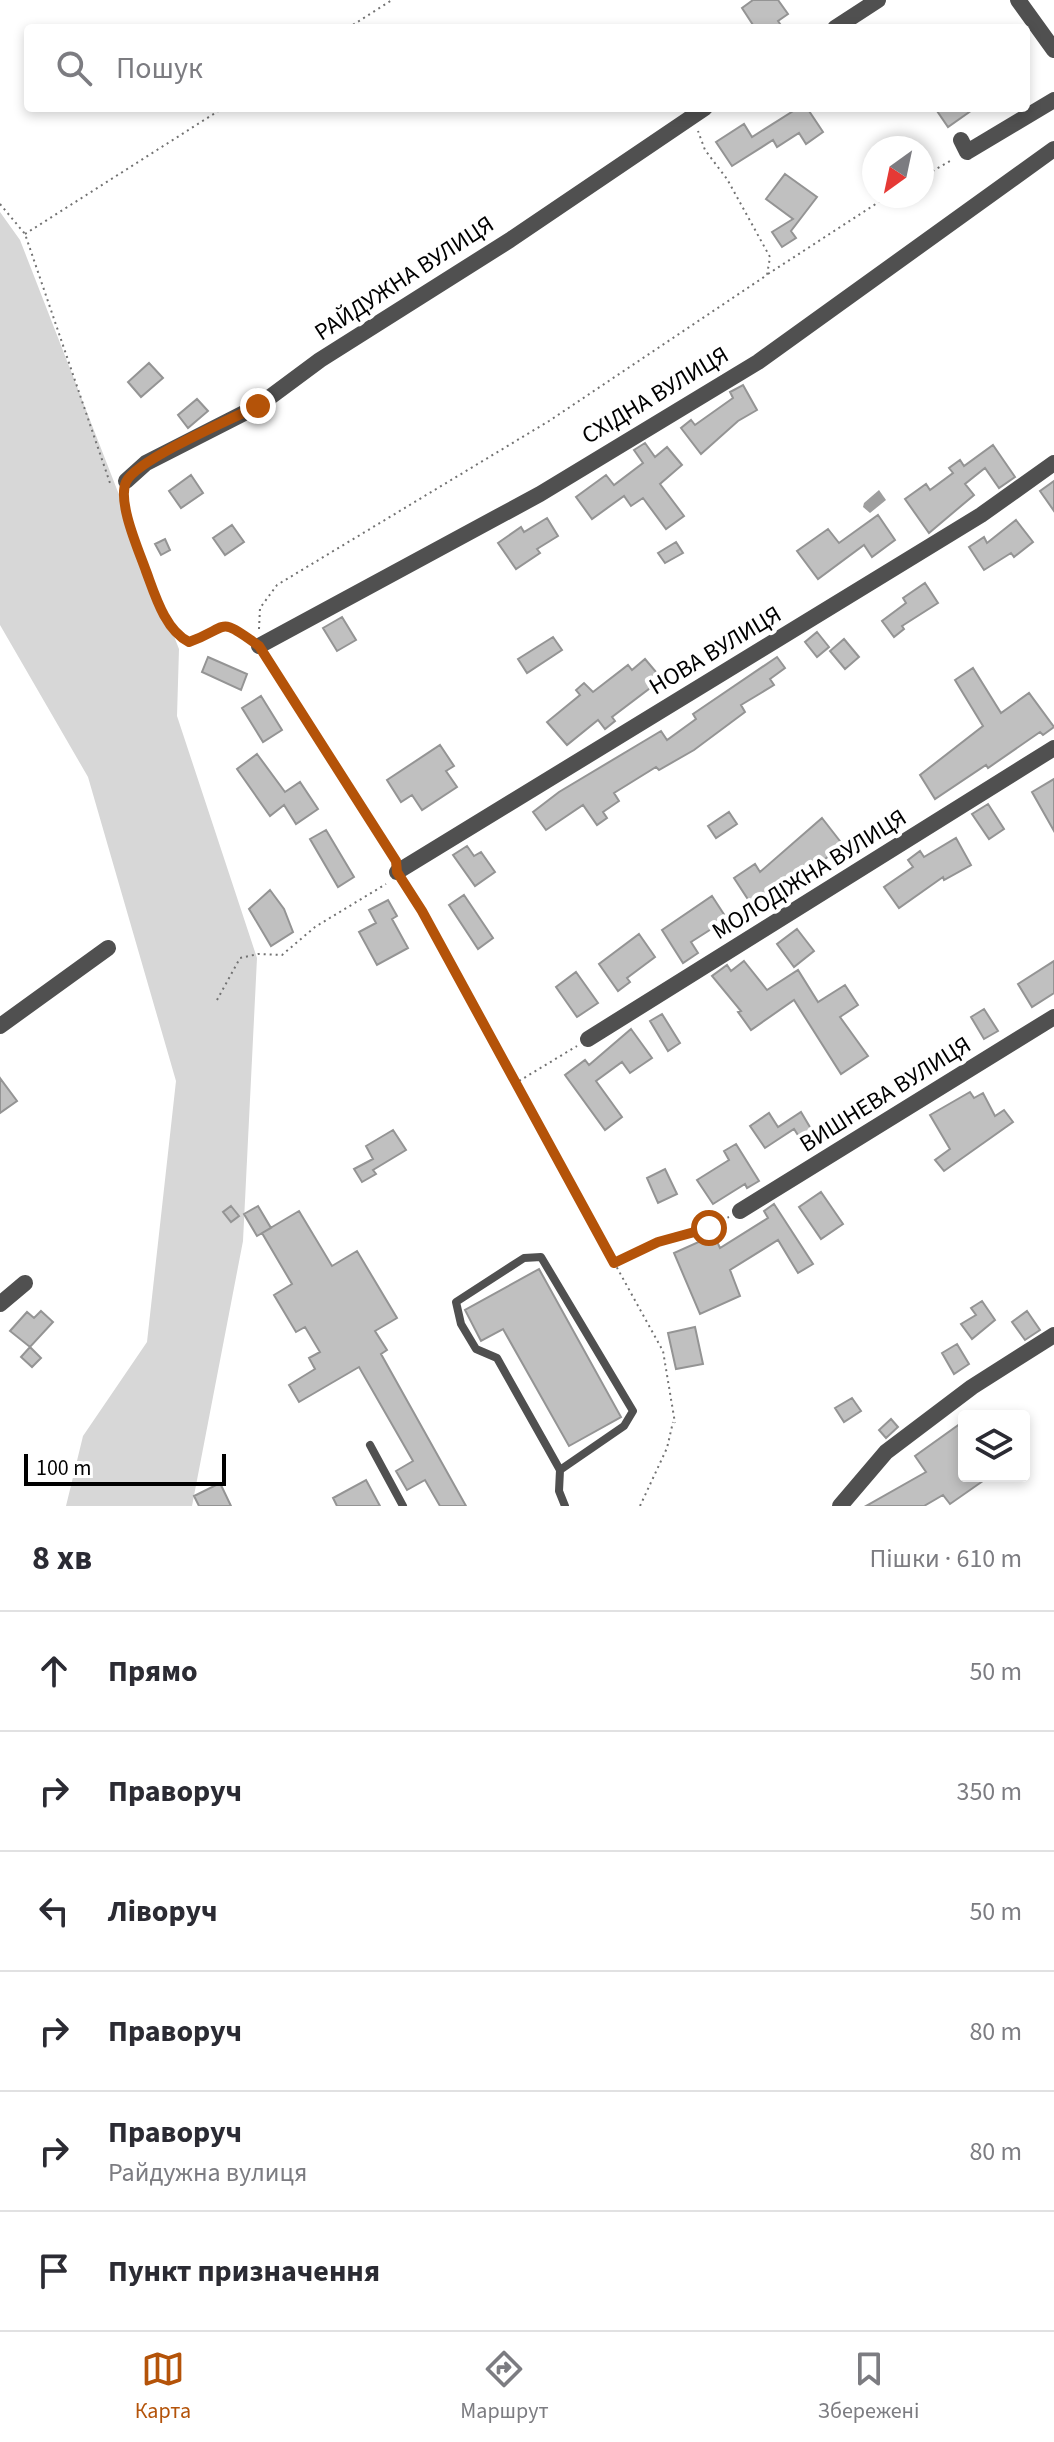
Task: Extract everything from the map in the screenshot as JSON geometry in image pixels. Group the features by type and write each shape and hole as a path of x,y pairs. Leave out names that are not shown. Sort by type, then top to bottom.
{"street":[{"path":"841,24 878,0"},
{"path":"1018,0 1054,50"},
{"path":"964,146 1054,100"},
{"name":"РАЙДУЖНА ВУЛИЦЯ","path":"126,481 146,463 258,406 320,360 510,240 698,112"},
{"name":"СХІДНА ВУЛИЦЯ","path":"259,646 540,494 758,362 1054,149"},
{"name":"НОВА ВУЛИЦЯ","path":"397,872 981,515 1054,463"},
{"name":"МОЛОДІЖНА ВУЛИЦЯ","path":"588,1039 1054,748"},
{"path":"0,1026 108,948"},
{"name":"ВИШНЕВА ВУЛИЦЯ","path":"740,1211 1054,1017"},
{"path":"0,1304 25,1283"},
{"path":"840,1506 886,1452 972,1387 1054,1335"}],"lane":[{"path":"560,1470 624,1426 633,1411 541,1257 524,1258 456,1302 461,1324 476,1349 497,1358 560,1470 559,1491 565,1506"},
{"path":"370,1445 403,1506"}],"path":[{"path":"354,24 392,0"},
{"path":"25,234 217,112"},
{"path":"702,112 697,122 699,136 770,257 767,275"},
{"path":"934,168 964,146"},
{"path":"0,204 25,234 112,488 126,481"},
{"path":"259,646 260,608 277,585 549,421 870,208"},
{"path":"126,481 124,496 131,530 154,594 176,635 189,642 217,626 233,627 259,646 396,861 397,872 422,911 514,1084 663,1351 674,1421 667,1448 640,1506"},
{"path":"217,1000 240,958 258,954 282,955 315,927 389,882 397,872"},
{"path":"514,1084 588,1039"},
{"path":"614,1263 658,1242 709,1228 740,1211"}],"shaded area":[{"path":"0,212 20,240 179,649 177,716 257,958 243,1241 192,1506 66,1506 83,1436 147,1342 176,1081 88,777 0,625"},
{"path":"879,490 886,500 870,513 863,507 864,503"}],"building":[{"path":"753,0 778,0 788,14 778,21 780,24 752,24 742,8"},
{"path":"792,112 810,112 823,132 806,144 799,133 777,147 773,140 732,166 716,142 744,124 752,137"},
{"path":"938,112 969,112 948,127"},
{"path":"785,174 817,197 791,231 796,238 782,247 772,232 793,219 766,199"},
{"path":"149,363 163,378 141,397 128,382"},
{"path":"743,385 757,410 738,421 701,454 681,428 691,420 695,425 733,398 730,392"},
{"path":"197,399 208,411 188,428 178,415"},
{"path":"645,443 655,457 667,447 682,465 660,484 684,516 666,529 643,498 631,506 624,496 592,519 576,497 606,475 614,485 643,463 634,450"},
{"path":"993,445 1015,477 999,488 985,468 965,484 974,495 929,533 905,499 926,484 930,490 953,473 949,468 960,460 964,466"},
{"path":"191,475 203,493 181,508 169,491"},
{"path":"1054,481 1054,511 1040,491"},
{"path":"878,515 895,540 872,557 864,545 818,579 797,551 828,529 839,543"},
{"path":"547,518 558,536 537,549 540,553 516,569 498,543 521,527 524,532"},
{"path":"1016,520 1033,542 1014,557 1011,553 984,570 969,547 984,537 987,543"},
{"path":"232,525 244,542 225,555 213,538"},
{"path":"165,539 170,550 161,555 155,544"},
{"path":"676,542 683,553 665,563 658,553"},
{"path":"925,583 938,603 902,626 904,629 894,637 882,621 906,603 903,598"},
{"path":"342,617 356,640 337,651 323,628"},
{"path":"817,632 829,647 817,657 805,642"},
{"path":"553,637 562,650 527,673 518,659"},
{"path":"844,639 859,657 845,669 830,651"},
{"path":"208,657 247,674 241,690 202,672"},
{"path":"777,657 785,668 770,679 774,685 741,705 745,712 694,750 659,770 656,767 614,793 619,801 603,812 607,818 597,825 583,805 546,830 533,812 559,792 661,731 667,740 696,719 693,714"},
{"path":"645,659 662,679 612,717 615,721 605,729 598,720 567,745 547,722 580,695 576,690 584,683 593,692 628,665 632,670"},
{"path":"973,668 1001,713 1029,693 1054,727 1043,735 1040,732 935,799 920,775 983,726 955,680"},
{"path":"261,696 282,730 263,742 242,708"},
{"path":"440,745 454,766 446,771 457,787 422,810 412,795 401,802 387,780"},
{"path":"257,754 285,792 300,782 318,809 296,824 284,805 270,816 237,769"},
{"path":"1054,779 1054,831 1032,792"},
{"path":"988,804 1004,829 989,839 972,814"},
{"path":"729,812 737,824 716,838 708,826"},
{"path":"822,818 843,845 816,866 821,873 809,882 802,873 753,907 734,878 755,864 760,872"},
{"path":"326,830 354,877 338,887 310,839"},
{"path":"956,838 971,865 944,880 943,877 899,908 884,887 913,867 908,860 920,851 924,857"},
{"path":"467,846 474,856 481,852 495,872 475,886 453,855"},
{"path":"270,890 284,909 293,932 271,946 249,909"},
{"path":"464,895 493,938 478,949 449,905"},
{"path":"712,896 727,919 691,942 698,953 683,963 662,930"},
{"path":"388,900 397,916 392,919 408,948 377,965 359,932 376,923 369,910"},
{"path":"797,929 814,951 794,967 777,944"},
{"path":"639,934 655,957 627,978 630,982 618,991 599,964"},
{"path":"744,961 767,990 798,970 818,1002 845,985 858,1005 840,1017 868,1056 841,1074 794,1000 751,1030 738,1012 741,1011 712,976 727,965 731,971"},
{"path":"1054,961 1054,993 1032,1007 1018,984"},
{"path":"576,972 598,1003 577,1017 556,987"},
{"path":"984,1009 998,1031 984,1039 971,1017"},
{"path":"662,1014 680,1043 668,1051 650,1021"},
{"path":"631,1029 652,1058 630,1073 622,1062 596,1081 622,1117 605,1130 565,1075 585,1060 589,1065"},
{"path":"0,1078 17,1101 0,1113"},
{"path":"970,1092 974,1098 983,1093 995,1116 1004,1110 1013,1122 944,1171 935,1160 950,1149 930,1115"},
{"path":"801,1112 820,1144 808,1151 794,1129 765,1148 750,1126 769,1113 778,1127"},
{"path":"393,1130 406,1150 373,1170 376,1174 362,1182 354,1169 373,1159 366,1146"},
{"path":"736,1144 759,1181 747,1188 745,1184 713,1204 697,1180 729,1160 724,1151"},
{"path":"665,1169 677,1194 658,1203 647,1178"},
{"path":"821,1192 843,1224 821,1239 799,1207"},
{"path":"774,1204 813,1264 798,1273 778,1240 730,1270 740,1296 700,1314 674,1253 714,1235 720,1248 768,1218 764,1211"},
{"path":"231,1206 239,1216 231,1222 223,1212"},
{"path":"258,1206 271,1228 257,1236 244,1214"},
{"path":"299,1211 332,1266 357,1251 397,1318 375,1331 387,1350 381,1354 466,1506 440,1506 425,1480 407,1490 396,1471 413,1461 359,1367 299,1402 289,1385 315,1369 309,1358 320,1352 305,1327 296,1332 274,1295 292,1284 262,1233"},
{"path":"539,1269 621,1417 569,1446 503,1329 481,1341 465,1310"},
{"path":"982,1301 995,1320 972,1339 961,1324 976,1315 971,1308"},
{"path":"41,1311 53,1322 30,1347 10,1331 27,1312 34,1318"},
{"path":"1027,1311 1040,1330 1025,1340 1012,1322"},
{"path":"695,1327 703,1364 676,1369 668,1333"},
{"path":"957,1344 969,1364 954,1374 942,1353"},
{"path":"30,1347 41,1358 32,1367 21,1357"},
{"path":"852,1398 861,1411 844,1422 835,1408"},
{"path":"891,1419 898,1427 886,1438 879,1430"},
{"path":"958,1425 958,1482 981,1482 950,1504 943,1495 924,1506 866,1506 926,1472 915,1456"},
{"path":"366,1480 380,1506 337,1506 333,1498"},
{"path":"220,1483 231,1506 199,1506 194,1496"}],"route":[{"path":"258,406 146,463 126,481 124,496 131,530 154,594 176,635 189,642 202,638 217,626 233,627 259,646 321,748 396,861 397,872 422,911 614,1263 658,1242 709,1228"}]}
